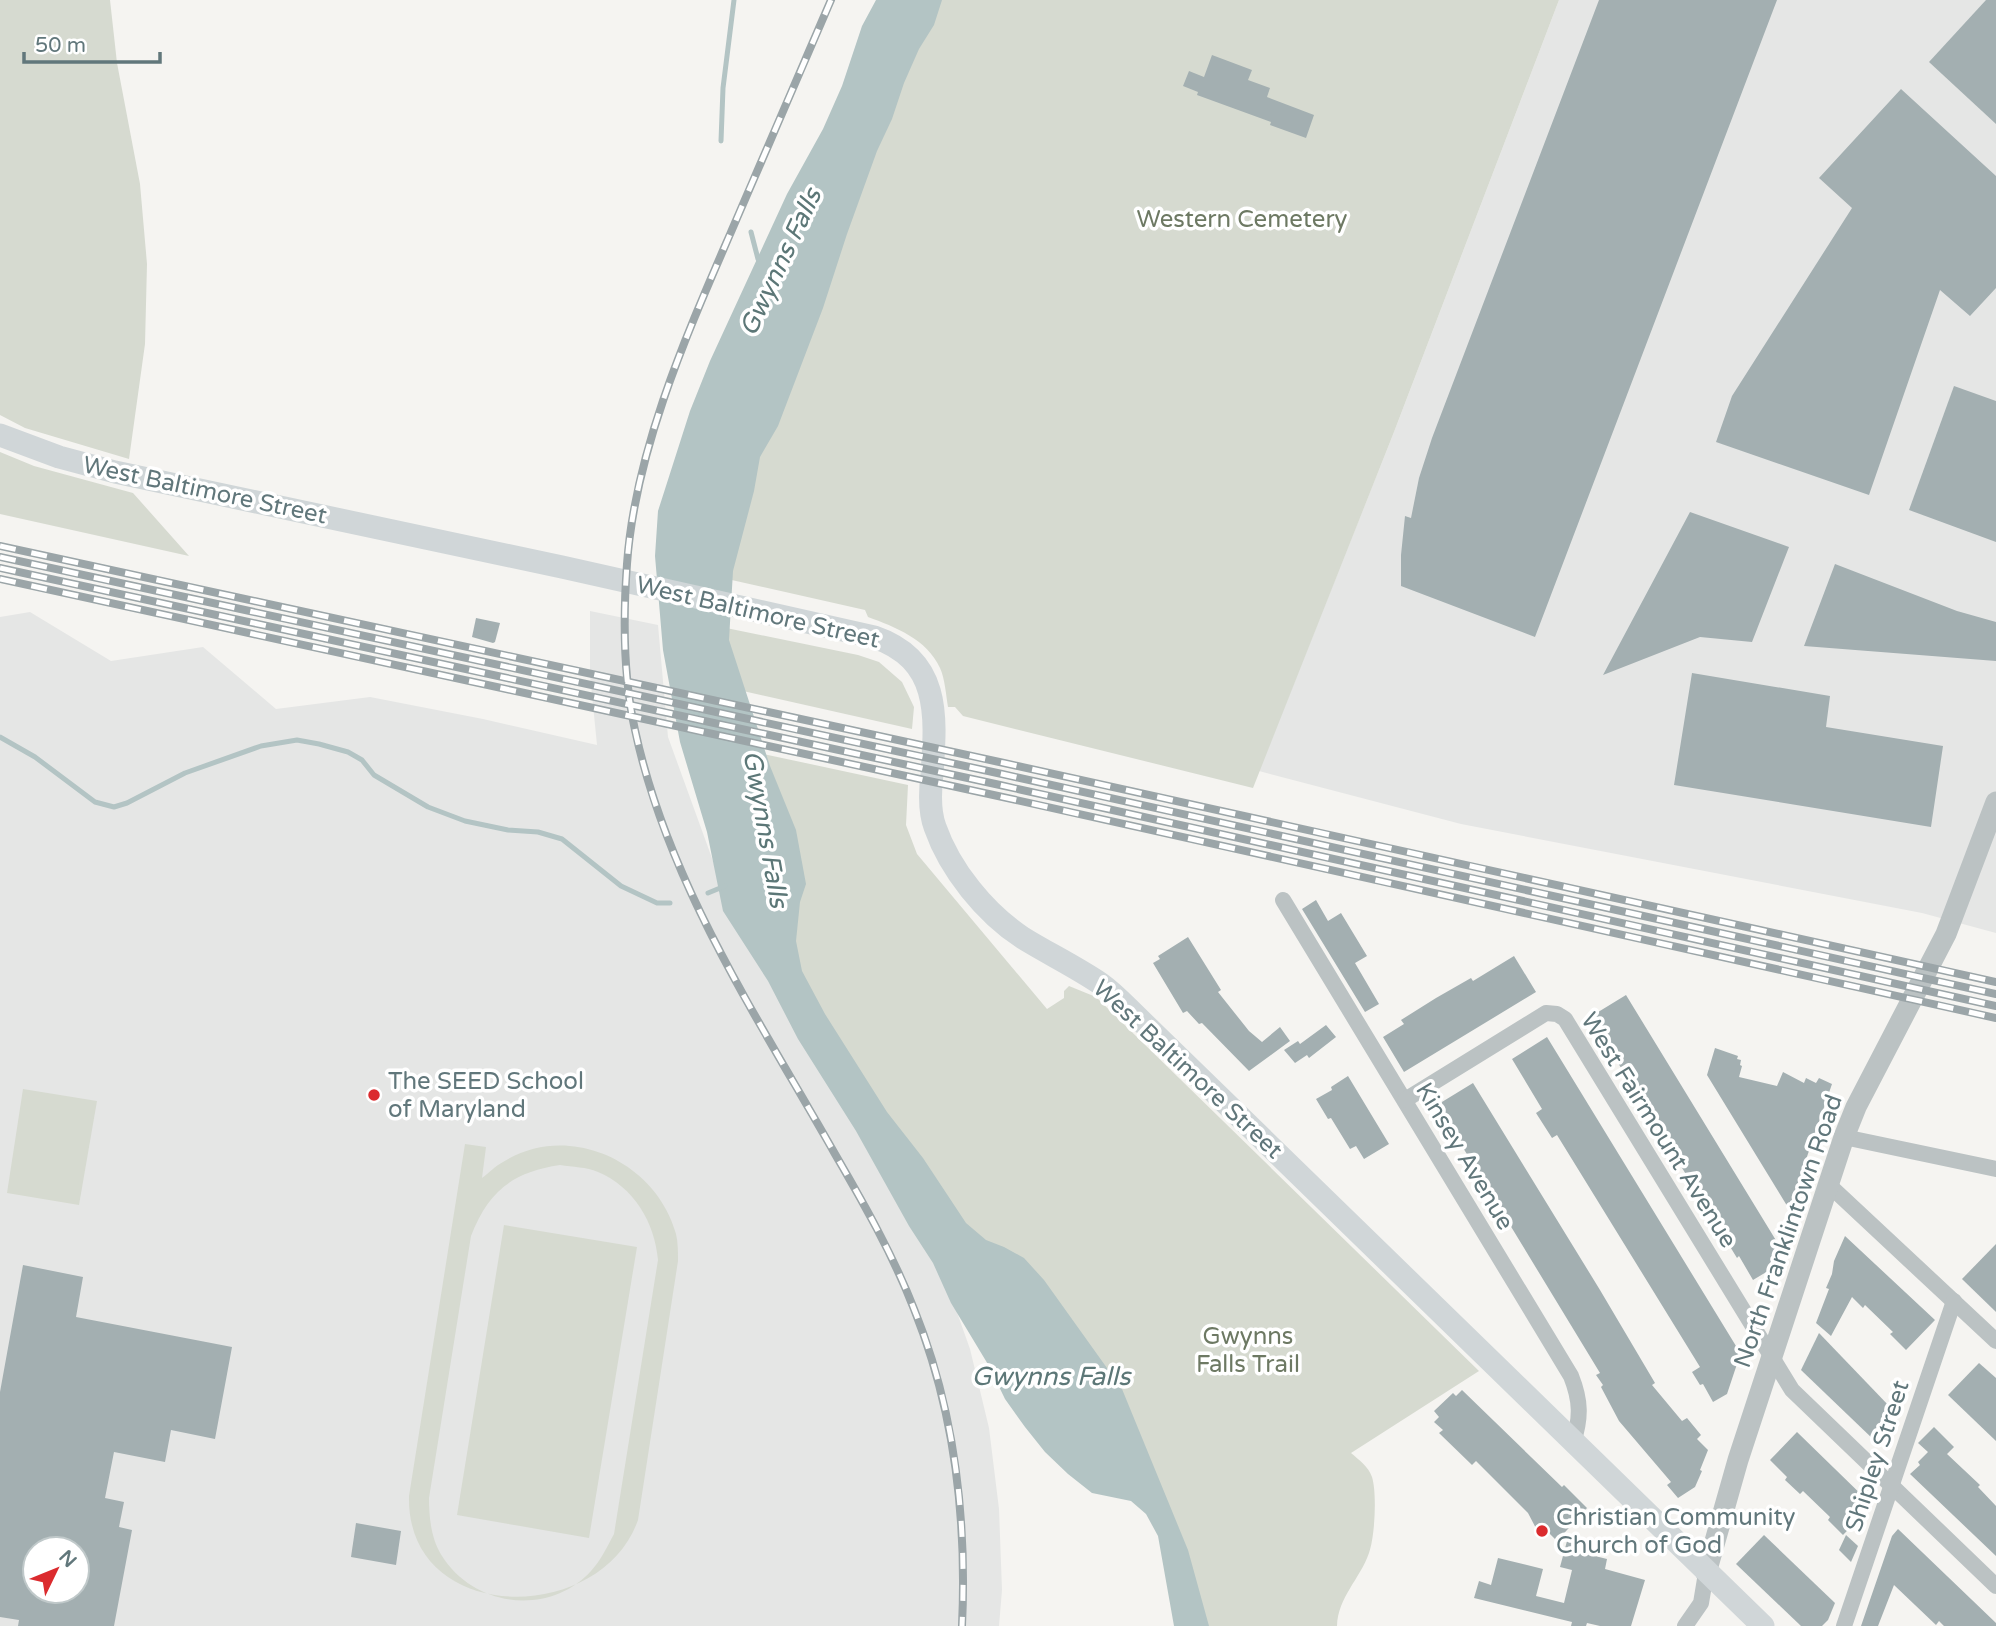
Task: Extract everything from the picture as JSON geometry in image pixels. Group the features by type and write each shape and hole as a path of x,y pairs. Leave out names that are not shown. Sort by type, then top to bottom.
{"main road":[{"name":"West Baltimore Street","path":"0,435 59,457 115,472 562,567 874,637 889,642 907,654 920,669 929,688 934,710 930,794 933,824 943,848 975,893 1021,937 1080,970 1112,993 1763,1626"}],"street":[{"name":"North Franklintown Road","path":"1706,1573 1738,1460 1844,1137 1856,1107 1947,934 1996,802"},
{"name":"Kinsey Avenue","path":"1283,900 1571,1376 1580,1407 1580,1423 1573,1443"},
{"name":"West Fairmount Avenue","path":"1405,1100 1546,1013 1558,1014 1565,1019 1792,1390 1996,1586"},
{"path":"1844,1137 1996,1169"},
{"path":"1829,1185 1996,1341"},
{"name":"Shipley Street","path":"1844,1626 1954,1301"},
{"path":"1685,1626 1701,1603 1706,1573"}],"shaded area":[{"path":"1559,0 1996,0 1996,933 1922,913 1461,824 1259,771 1394,432"},
{"name":"The SEED School of Maryland","path":"590,611 658,625 668,737 725,894 943,1273 970,1349 989,1428 999,1509 1002,1590 999,1626 0,1626 0,617 30,612 111,661 203,647 276,709 370,697 597,745 590,675"}],"green space":[{"path":"0,0 110,0 117,63 140,184 147,264 145,344 129,459 25,428 0,415"},
{"name":"Western Cemetery","path":"905,0 1559,0 1394,432 1253,788 963,716 955,707 948,707 942,672 927,649 909,635 868,617 865,610 687,570"},
{"path":"0,452 34,466 133,493 189,556 0,514"},
{"path":"692,621 858,655 879,662 902,682 914,707 912,729 690,679"},
{"name":"Gwynns Falls Trail","path":"731,747 908,785 906,825 917,854 1047,1009 1064,998 1064,991 1069,986 1096,997 1479,1371 1351,1453 1366,1466 1372,1477 1374,1526 1369,1553 1341,1606 1337,1626 1191,1626 1153,1490 945,1233 810,1024"},
{"path":"23,1089 97,1101 79,1205 7,1193"},
{"path":"465,1144 486,1147 482,1178 500,1164 528,1150 555,1146 581,1148 606,1155 630,1168 650,1186 665,1208 676,1234 678,1261 638,1520 617,1555 578,1582 595,1567 614,1534 658,1260 652,1233 640,1208 622,1187 593,1170 560,1165 543,1168 515,1179 485,1207 471,1236 429,1505 433,1535 442,1556 456,1573 484,1591 470,1589 438,1570 416,1539 409,1496"},
{"path":"504,1225 637,1247 589,1538 457,1515"}],"water":[{"name":"Gwynns Falls","path":"876,0 942,0 934,25 919,49 877,151 823,308 778,426 760,457 733,571 729,640 770,766 796,830 806,884 800,902 796,941 802,971 825,1014 887,1112 923,1158 966,1223 986,1240 1024,1258 1044,1280 1122,1389 1188,1550 1209,1626 1174,1626 1158,1536 1146,1514 1131,1501 1092,1493 1068,1474 1045,1452 1005,1399 989,1366 951,1303 933,1263 856,1131 798,1039 768,981 723,911 707,832 680,742 663,650 655,556 658,511 690,411 710,361 787,194 823,129 842,86 862,26"}],"building":[{"path":"1599,0 1777,0 1535,637 1401,586 1401,555 1405,516 1411,518 1419,478 1432,438"},
{"path":"1986,0 1996,0 1996,124 1929,62"},
{"path":"1212,55 1252,70 1248,80 1270,88 1267,97 1314,115 1306,138 1197,95 1198,92 1183,86 1189,71 1204,77"},
{"path":"1901,89 1996,176 1996,288 1970,316 1940,290 1869,495 1716,442 1732,396 1852,208 1819,178"},
{"path":"1954,386 1996,401 1996,542 1909,510"},
{"path":"1690,512 1789,547 1752,642 1700,637 1603,675"},
{"path":"1835,564 1957,611 1996,622 1996,661 1804,646"},
{"path":"476,618 500,623 495,642 472,637"},
{"path":"1692,673 1830,696 1826,727 1943,746 1931,827 1674,785"},
{"path":"1316,900 1328,921 1341,913 1367,956 1355,963 1379,1004 1365,1012 1302,909"},
{"path":"1188,937 1221,990 1218,992 1249,1031 1262,1042 1280,1027 1290,1041 1249,1071 1202,1023 1199,1024 1187,1011 1183,1013 1153,963 1160,959 1158,956"},
{"path":"1514,956 1536,992 1404,1072 1383,1037 1404,1024 1401,1020 1436,998 1471,978 1473,981"},
{"path":"1626,995 1777,1242 1768,1271 1753,1280 1590,1017"},
{"path":"1326,1025 1336,1037 1309,1058 1307,1055 1295,1063 1284,1050 1298,1041 1300,1044"},
{"path":"1547,1037 1736,1346 1739,1358 1727,1394 1713,1402 1703,1384 1700,1385 1692,1372 1700,1367 1557,1135 1552,1138 1536,1113 1542,1109 1512,1059"},
{"path":"1715,1048 1738,1056 1742,1066 1739,1077 1777,1086 1783,1072 1804,1083 1806,1078 1816,1083 1819,1078 1832,1084 1789,1209 1707,1075"},
{"path":"1348,1076 1389,1144 1364,1159 1356,1146 1350,1149 1316,1099"},
{"path":"1473,1083 1600,1290 1655,1383 1652,1385 1682,1421 1687,1418 1701,1435 1697,1439 1708,1450 1700,1470 1702,1471 1695,1487 1678,1498 1667,1485 1671,1482 1619,1421 1596,1375 1600,1373 1437,1105"},
{"path":"1845,1236 1935,1320 1906,1350 1890,1334 1893,1332 1865,1305 1863,1308 1852,1297 1831,1336 1816,1323 1829,1289 1826,1288 1834,1261"},
{"path":"1996,1244 1996,1312 1962,1279"},
{"path":"23,1265 83,1277 76,1317 232,1347 215,1439 171,1430 165,1462 114,1452 105,1498 124,1502 119,1527 132,1530 114,1626 18,1626 19,1620 0,1617 0,1392"},
{"path":"1819,1333 1891,1408 1874,1440 1801,1370"},
{"path":"1979,1363 1996,1378 1996,1441 1948,1395"},
{"path":"1462,1390 1587,1508 1557,1541 1544,1528 1539,1534 1528,1513 1476,1461 1472,1465 1439,1433 1443,1430 1434,1422 1439,1417 1434,1411 1453,1393 1456,1396"},
{"path":"1934,1427 1954,1447 1947,1454 1980,1485 1978,1487 1996,1506 1996,1556 1910,1474 1928,1452 1918,1443"},
{"path":"1797,1432 1872,1505 1843,1535 1828,1520 1830,1517 1803,1491 1800,1494 1785,1480 1787,1477 1770,1460"},
{"path":"356,1523 401,1531 396,1565 351,1557"},
{"path":"1898,1529 1996,1623 1996,1626 1944,1626 1939,1621 1936,1625 1894,1585 1878,1626 1861,1626 1892,1536"},
{"path":"1764,1535 1835,1603 1828,1620 1822,1626 1801,1626 1736,1564"},
{"path":"1846,1535 1858,1546 1851,1562 1839,1550"},
{"path":"1567,1541 1593,1548 1591,1555 1607,1559 1605,1569 1645,1580 1631,1626 1600,1626 1587,1623 1586,1626 1571,1626 1572,1622 1474,1598 1479,1581 1491,1585 1498,1558 1543,1569 1536,1596 1564,1603 1572,1570 1560,1567"}],"waterway":[{"path":"721,141 723,88 734,0"},
{"path":"751,232 758,259"},
{"path":"0,737 35,757 95,802 114,807 185,773 261,746 297,740 319,744 348,752 362,760 374,775 428,807 465,821 508,830 538,832 562,839 621,886 657,903 670,903"},
{"path":"708,893 725,886"}],"railway":[{"path":"831,0 680,353 652,437 640,479 627,564 626,668 635,730 650,787 692,896 747,1001 877,1230 906,1289 928,1347 949,1425 960,1505 962,1626"},
{"path":"0,546 1004,763 1996,982"},
{"path":"0,557 1002,774 1996,994"},
{"path":"0,568 1000,785 1996,1006"},
{"path":"0,579 998,796 1996,1018"}],"place":[{"name":"The SEED School of Maryland","path":"374,1095"},
{"name":"Christian Community Church of God","path":"1542,1531"}]}
